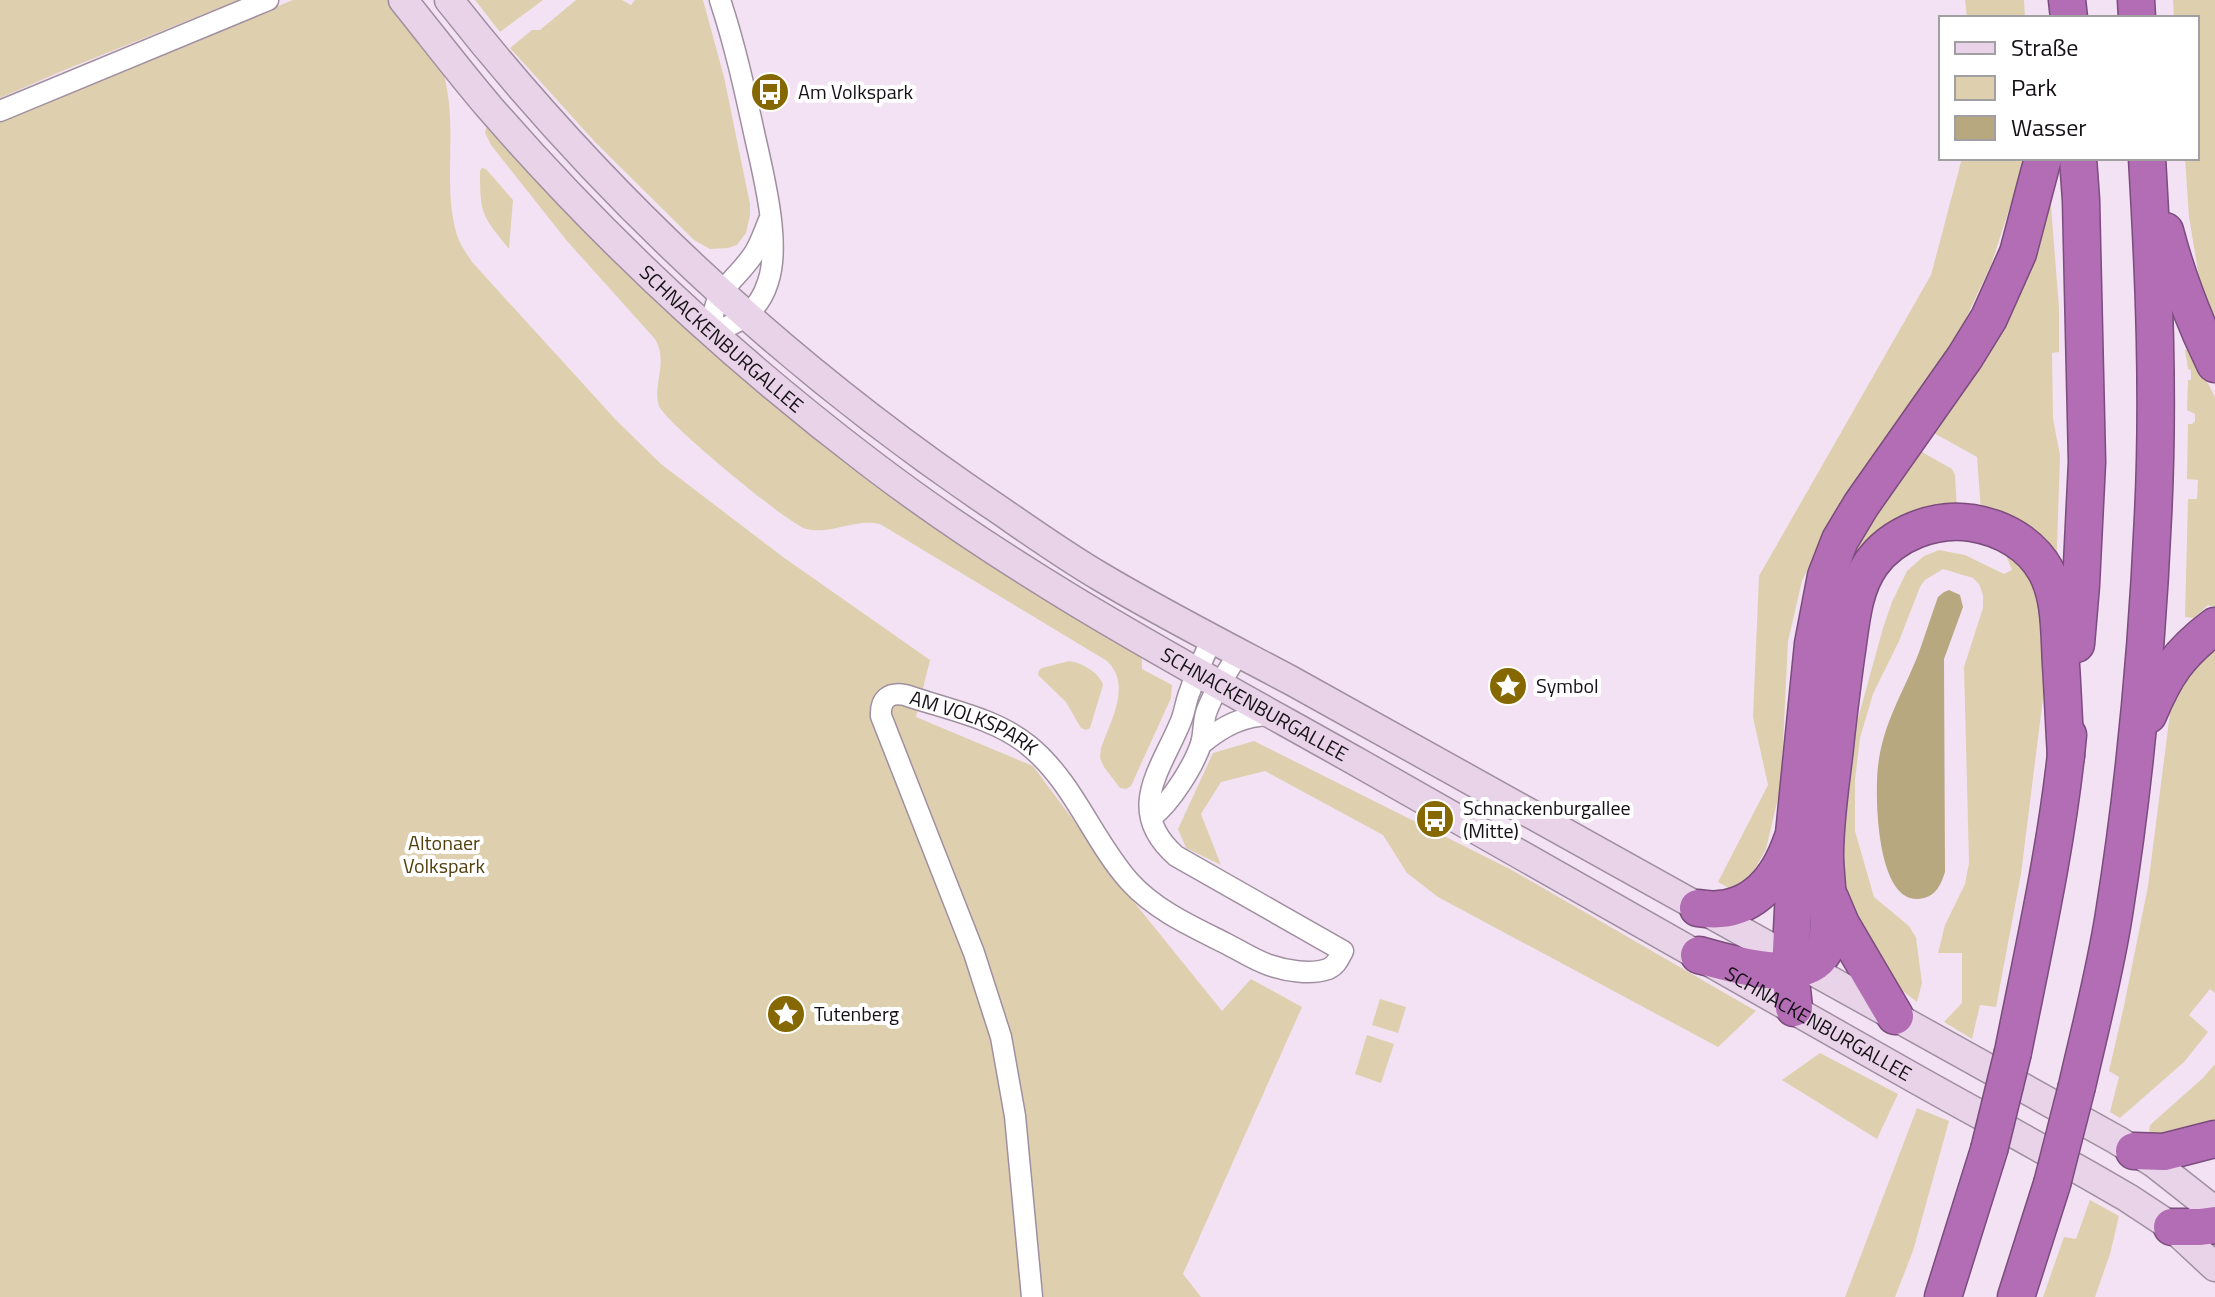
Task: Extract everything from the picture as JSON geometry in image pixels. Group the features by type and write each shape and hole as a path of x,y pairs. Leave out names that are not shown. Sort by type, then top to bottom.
{"highway":[{"path":"1794,1008 1794,834 1813,644 1821,595 1840,540 1861,505 1989,318 2018,253 2042,160"},
{"path":"1943,1297 1989,1150 2013,1052 2048,872 2066,756 2081,585 2087,462 2078,160"},
{"path":"2147,161 2177,275 2215,364"},
{"path":"2016,1297 2052,1184 2077,1086 2114,918 2131,797 2153,514 2155,357 2147,161"},
{"path":"1699,955 1739,966 1795,965 1818,959 1825,947 1828,808 1853,613 1863,578 1881,552 1894,541 1924,527 1969,522 1999,530 2014,538 2029,549 2042,565 2051,580 2058,615 2066,756"},
{"path":"2135,747 2169,670 2195,641 2215,626"},
{"path":"1698,908 1724,909 1755,896 1781,868 1794,834"},
{"path":"1827,890 1841,924 1895,1016"},
{"path":"2134,1151 2164,1152 2215,1139"},
{"path":"2172,1227 2215,1225"}],"main road":[{"name":"SCHNACKENBURGALLEE","path":"403,0 491,109 609,235 711,332 781,392 921,501 1073,601 2109,1186 2172,1227 2215,1267"},
{"name":"SCHNACKENBURGALLEE","path":"449,0 577,151 650,227 746,317 828,386 968,489 1099,576 1698,908 1795,965 2044,1098 2154,1163 2215,1211"}],"street":[{"path":"0,111 268,0"},
{"path":"720,0 747,97 765,181 773,258 763,295 746,317 711,332 720,292 755,252 769,220"},
{"path":"1212,639 1209,679 1201,744 1174,794 1152,817 1149,804 1152,783 1181,720 1209,679 1239,652"},
{"name":"AM VOLKSPARK","path":"1032,1297 1015,1116 1001,1037 974,953 880,708 889,696 905,695 1017,736 1044,758 1057,774 1114,862 1145,897 1179,921 1268,965 1308,972 1328,969 1337,964 1343,951 1176,856 1159,838 1152,817"},
{"path":"1201,744 1242,718 1273,715"}],"green space":[{"path":"0,0 239,0 0,98"},
{"name":"Altonaer Volkspark","path":"293,0 390,0 427,45 442,69 447,90 450,194 460,242 472,262 616,420 661,464 783,557 930,660 916,717 1033,766 1138,907 1222,1011 1251,979 1302,1007 1183,1274 1201,1297 0,1297 0,121"},
{"path":"475,0 543,0 500,32"},
{"path":"576,0 622,0 631,5 635,0 703,0 724,77 750,204 746,233 737,245 710,249 694,240 596,143 510,48 532,30 540,30"},
{"path":"1965,0 2024,0 2025,16 1967,16"},
{"path":"2173,0 2215,0 2215,326 2201,289 2189,217 2185,160 2199,160 2199,16 2174,16"},
{"path":"487,125 641,285 1142,655 1142,669 1172,685 1171,698 1131,786 1120,788 1100,758 1119,692 1114,670 1107,661 880,524 861,523 815,530 795,523 728,472 666,416 657,398 661,356 655,339 567,241 491,145 485,133"},
{"path":"1961,160 2022,160 2017,185 1991,265 1959,333 1889,442 1832,518 1802,581 1788,641 1781,785 1766,849 1751,876 1734,891 1718,882 1768,785 1753,717 1759,576 1931,275"},
{"path":"482,168 513,200 509,249 484,214 480,186"},
{"path":"2046,206 2051,206 2059,308 2059,352 2052,353 2053,419 2060,455 2056,577 1981,511 1977,457 1932,432"},
{"path":"2190,349 2215,397 2215,608 2208,605 2194,618 2185,617 2188,499 2197,499 2198,480 2187,479 2188,424 2195,421 2195,414 2187,410 2191,370 2188,369 2185,350"},
{"path":"1915,448 1952,469 1957,510 1873,545 1809,938 1811,830 1847,569 1866,521"},
{"path":"1939,550 1965,555 2004,574 2012,570 2004,550 2016,559 2037,584 2048,658 2021,874 1996,1007 1980,1005 1972,1039 1944,1022 1962,1003 1962,953 1938,953 1945,925 1965,884 1969,863 1964,667 1983,608 1983,595 1973,578 1943,569 1925,580 1920,587 1899,641 1873,694 1860,738 1855,780 1855,831 1874,897 1909,926 1916,938 1922,983 1917,1002 1895,985 1863,949 1839,873 1851,744 1883,628 1907,571 1924,556"},
{"path":"2215,638 2215,993 2210,989 2189,1015 2208,1032 2184,1062 2120,1118 2110,1112 2119,1077 2109,1071 2148,886 2171,705 2175,689"},
{"path":"1069,661 1089,669 1103,685 1090,728 1086,730 1081,728 1066,702 1038,675 1042,668"},
{"path":"1254,741 1510,869 1756,1011 1718,1047 1438,897 1407,873 1383,835 1265,771 1221,782 1201,814 1221,865 1186,848 1178,829 1213,753"},
{"path":"1380,999 1406,1007 1398,1033 1372,1025"},
{"path":"1367,1035 1394,1044 1381,1083 1355,1074"},
{"path":"1820,1053 1898,1094 1877,1139 1782,1080"},
{"path":"2215,1064 2215,1124 2169,1137 2149,1133 2150,1125"},
{"path":"1917,1108 1949,1121 1913,1251 1895,1297 1845,1297"},
{"path":"2090,1200 2119,1216 2095,1297 2043,1297 2064,1237 2076,1239"}],"water":[{"path":"1949,590 1960,595 1963,607 1944,659 1945,872 1936,891 1917,899 1904,895 1887,869 1877,812 1878,764 1891,716 1918,655 1938,597"}],"place":[{"name":"Am Volkspark","path":"770,92"},
{"name":"Symbol","path":"1508,686"},
{"name":"Schnackenburgallee (Mitte)","path":"1435,819"},
{"name":"Tutenberg","path":"786,1014"}]}
